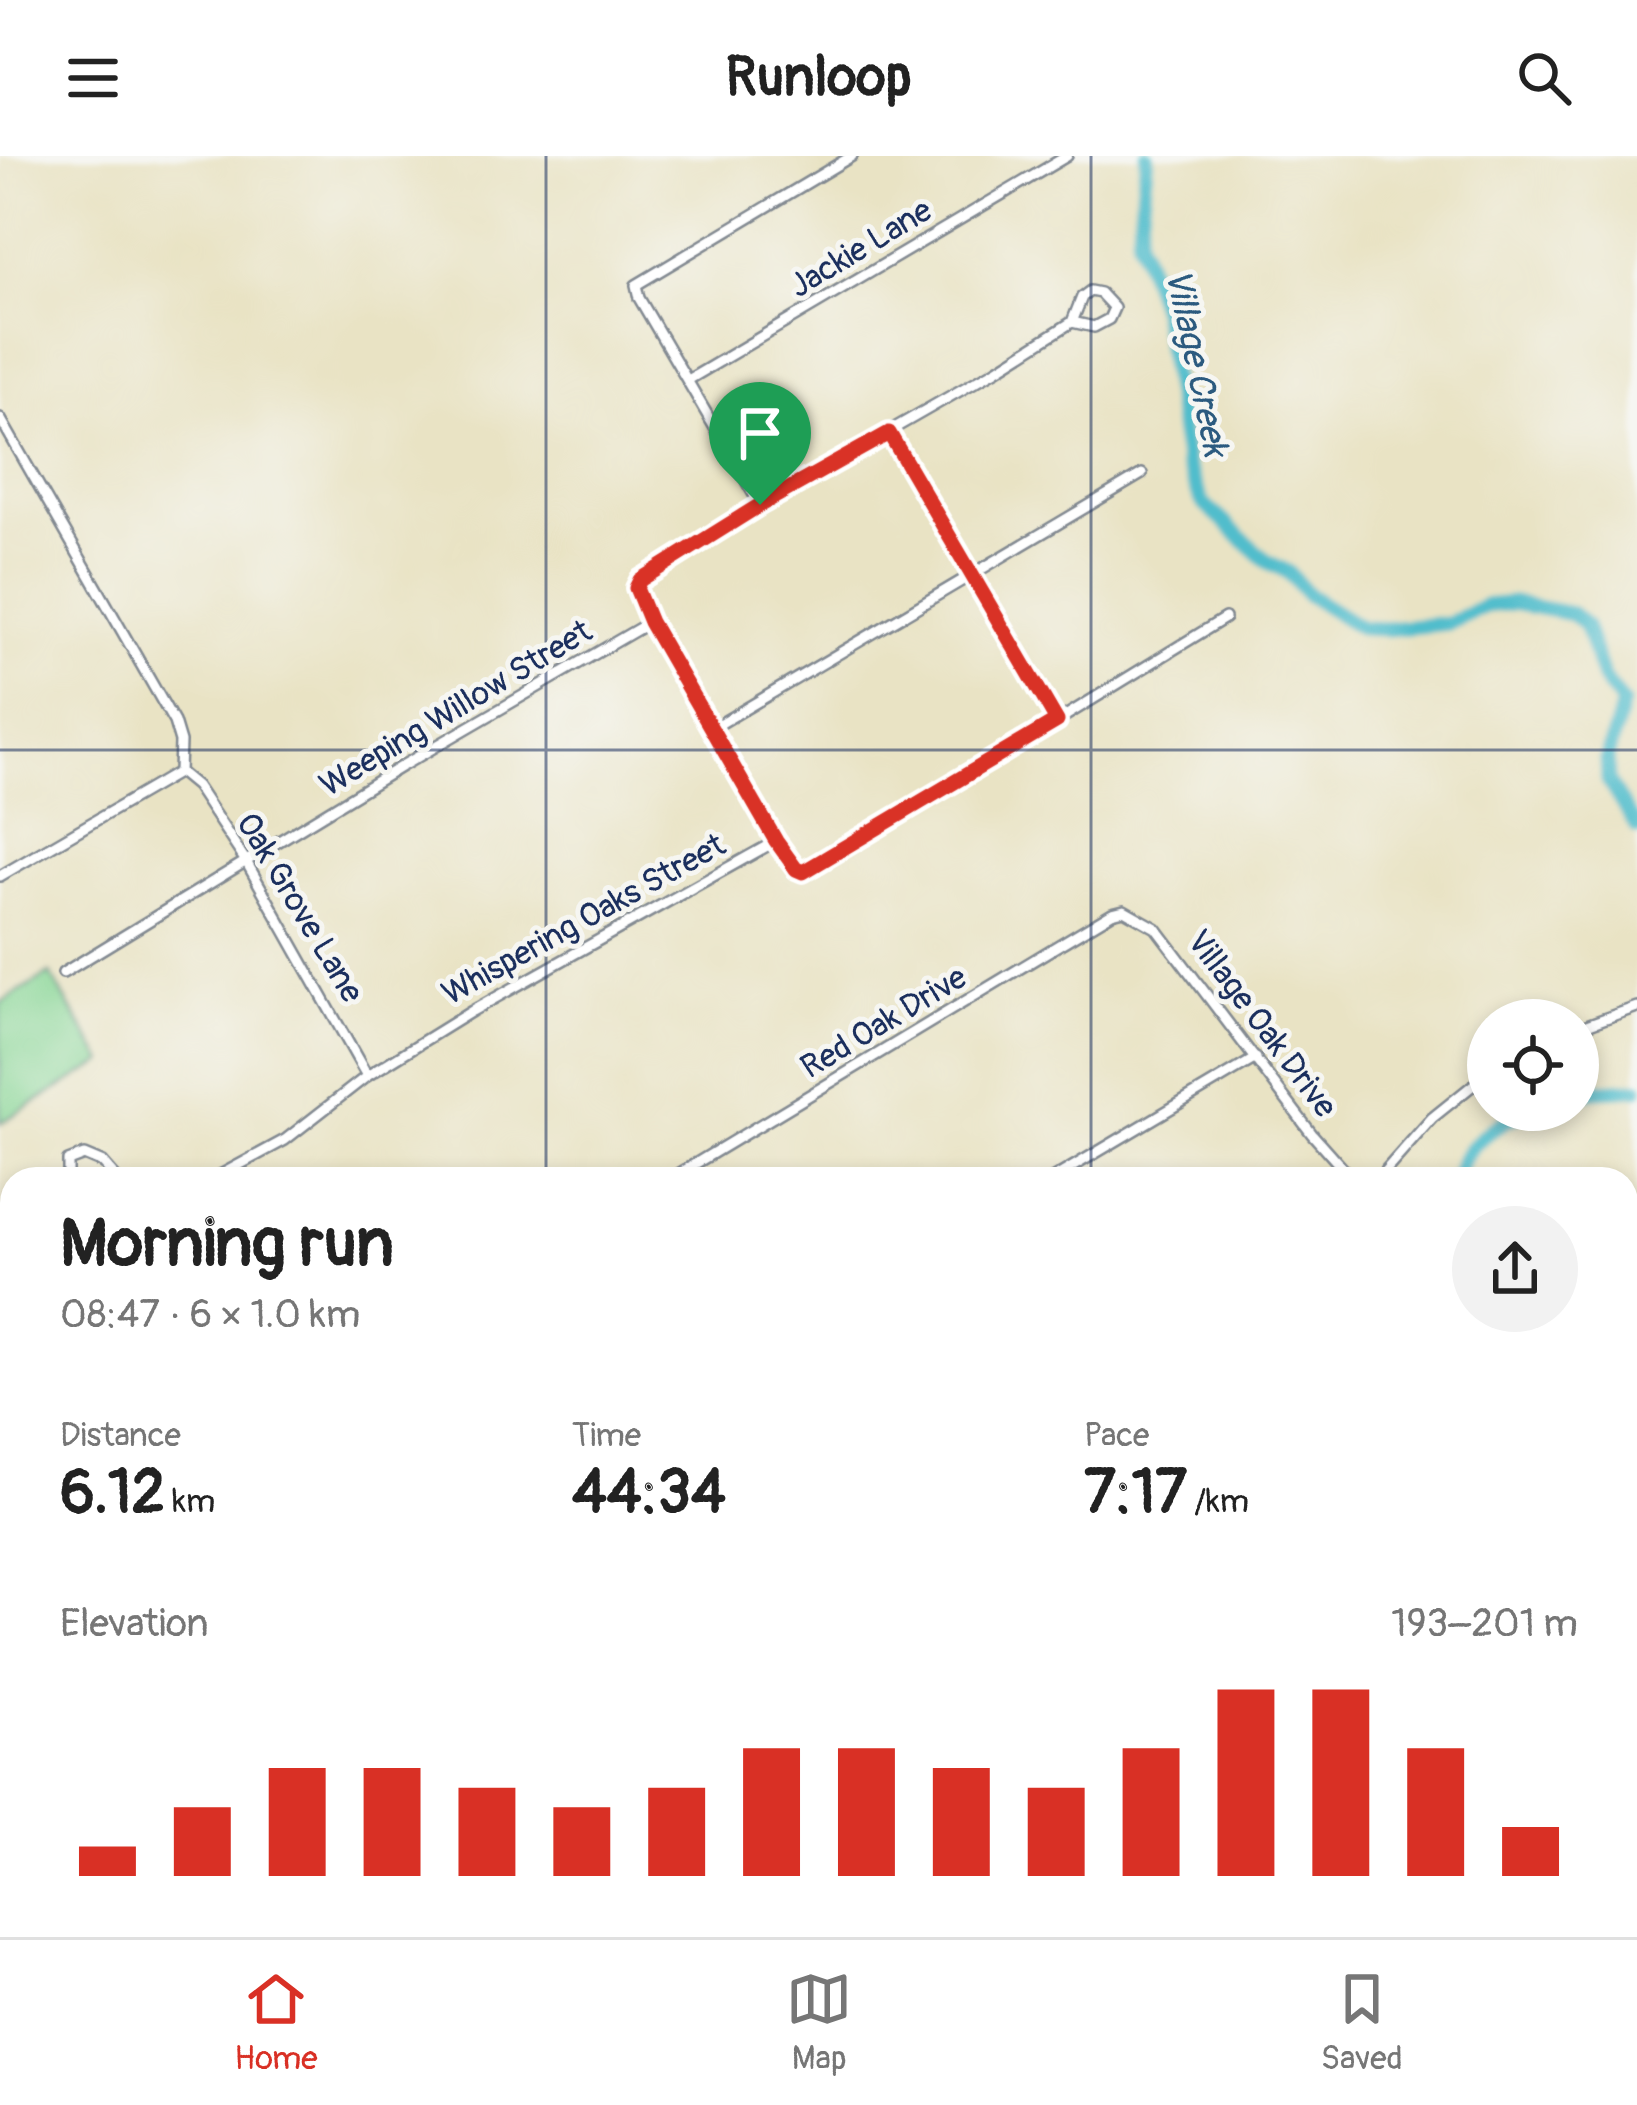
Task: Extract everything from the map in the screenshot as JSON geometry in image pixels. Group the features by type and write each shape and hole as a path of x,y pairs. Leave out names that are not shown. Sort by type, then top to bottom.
{"street":[{"path":"760,505 638,298 635,285 852,156"},
{"name":"Jackie Lane","path":"688,380 1061,158"},
{"path":"776,841 650,622 636,593 640,580 1072,322 1082,297 1090,292 1100,293 1114,308 1109,319 1094,327 1072,322"},
{"path":"0,418 174,722 180,742 179,772 0,876"},
{"path":"889,433 1057,721"},
{"path":"713,728 1142,474"},
{"name":"Whispering Oaks Street","path":"235,1167 285,1140 367,1076 472,1011 776,841 796,869 812,868 1225,618"},
{"name":"Weeping Willow Street","path":"63,973 650,622"},
{"name":"Oak Grove Lane","path":"179,772 196,786 247,863 367,1076"},
{"name":"Village Oak Drive","path":"1124,910 1156,928 1341,1167"},
{"name":"Red Oak Drive","path":"690,1167 1124,910"},
{"path":"1599,1021 1632,1009"},
{"path":"1072,1167 1256,1058"},
{"path":"1389,1167 1432,1118 1467,1090"},
{"path":"68,1167 68,1161 84,1155 106,1167"}],"green space":[{"path":"50,974 104,1062 0,1123 0,1003"}],"waterway":[{"name":"Village Creek","path":"1147,156 1138,239 1161,309 1186,464 1202,502 1268,562 1288,572 1308,595 1361,628 1449,623 1485,606 1512,603 1572,614 1585,625 1603,679 1622,704 1607,758 1608,781 1637,828"},
{"name":"Village Creek","path":"1599,1090 1637,1088"},
{"name":"Village Creek","path":"1459,1167 1491,1131"}],"route":[{"path":"889,433 1057,721 803,872 776,841 636,593 640,580 760,505 889,433"}]}
